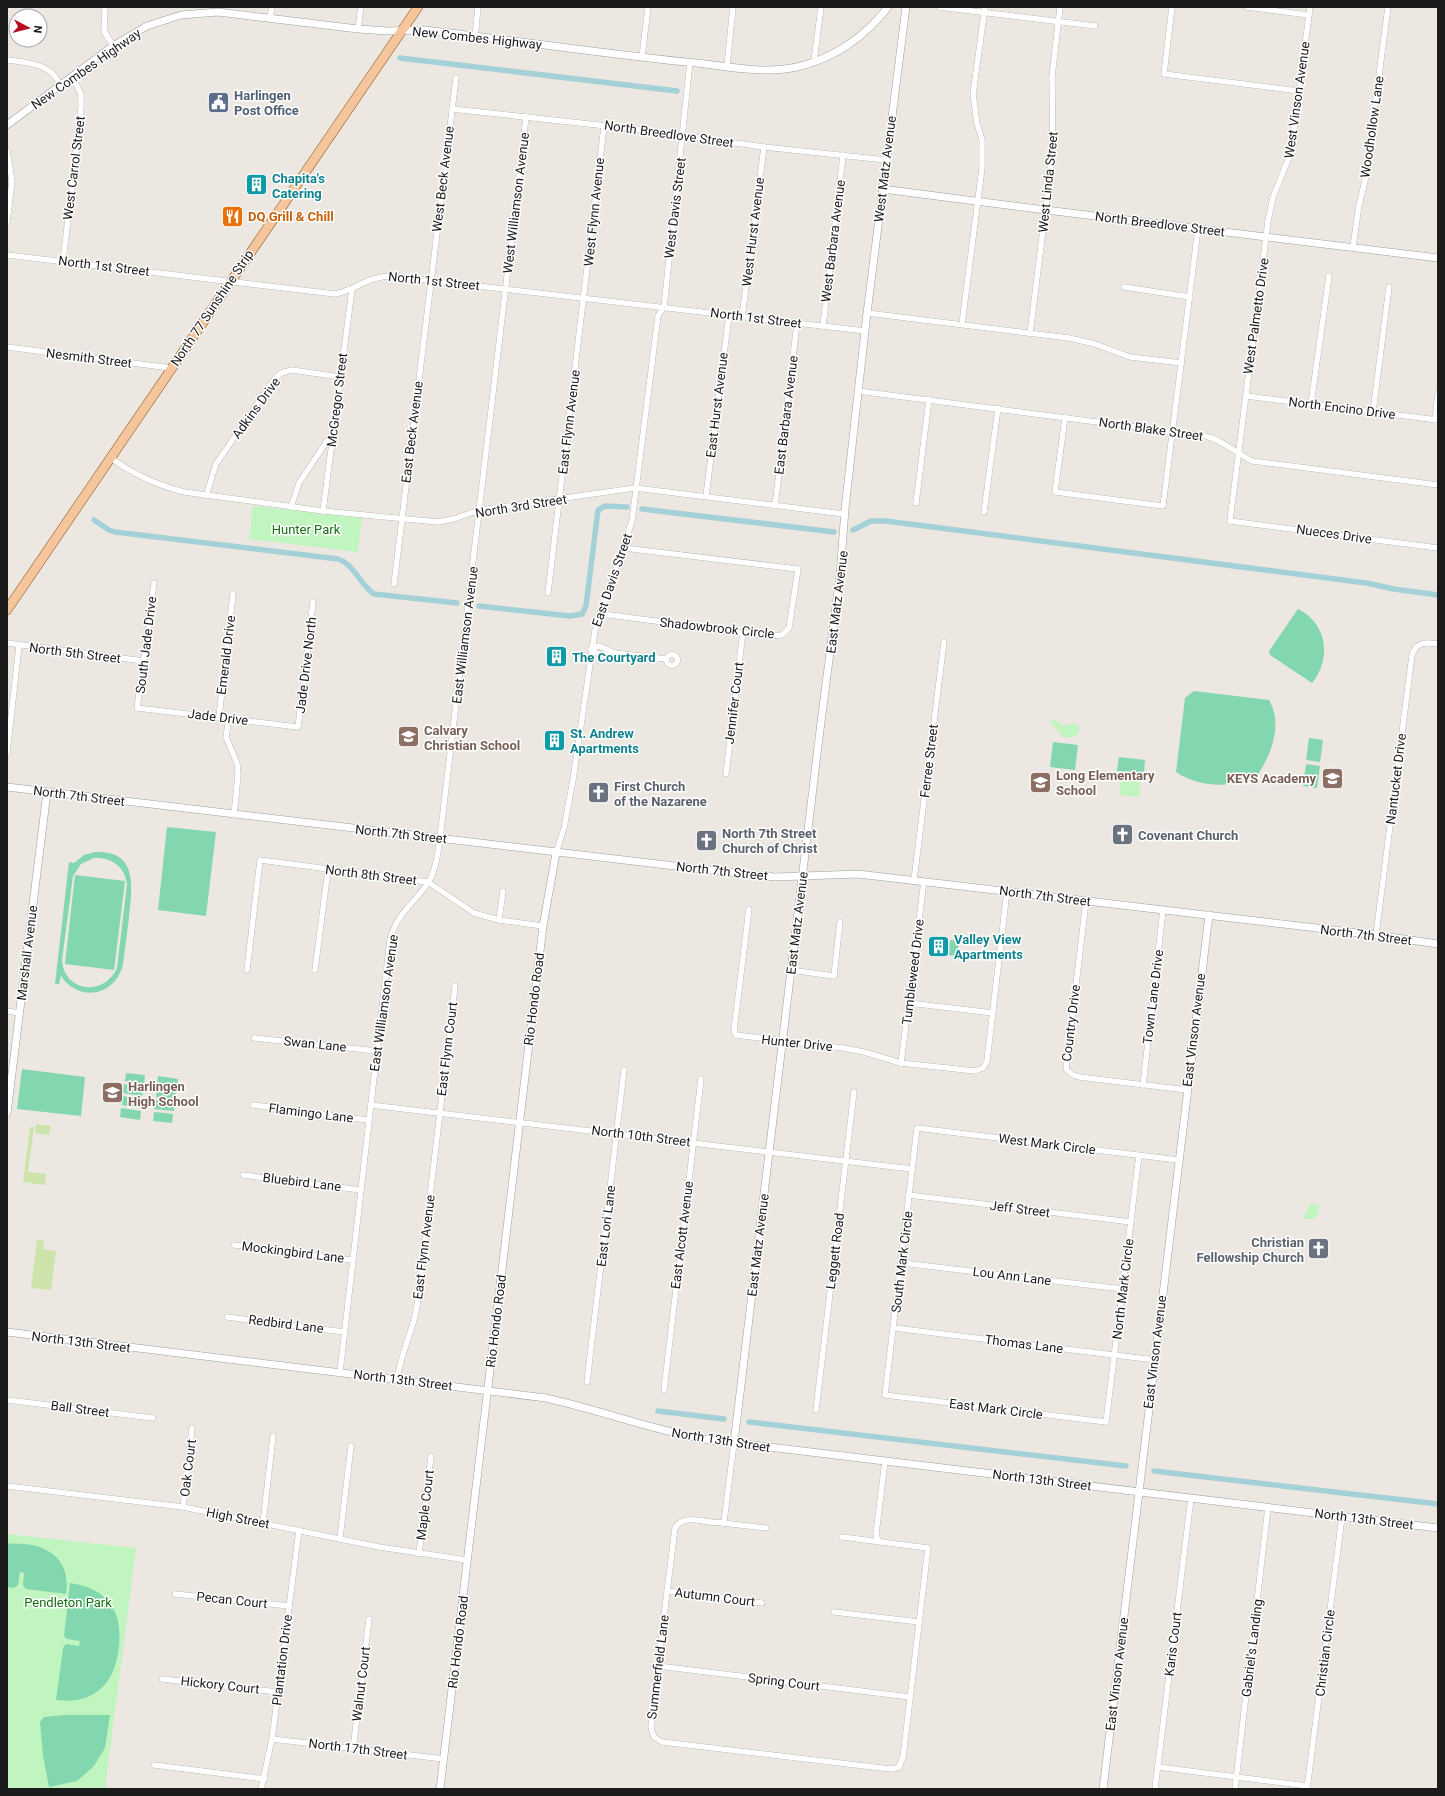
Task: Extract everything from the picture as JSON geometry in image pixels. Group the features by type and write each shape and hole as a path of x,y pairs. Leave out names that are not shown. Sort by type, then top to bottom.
{"main road":[{"name":"North 77 Sunshine Strip","path":"7,610 418,7"}],"street":[{"path":"105,7 104,31 113,46"},
{"path":"270,18 272,7"},
{"path":"358,28 361,7"},
{"path":"475,37 478,7"},
{"path":"642,57 648,7"},
{"path":"727,66 733,7"},
{"path":"814,61 821,7"},
{"name":"New Combes Highway","path":"7,125 113,46 148,26 181,15 218,12 358,28 425,30 642,57 778,70 798,67 837,53 855,42 870,29 888,7"},
{"name":"West Matz Avenue","path":"865,331 906,7"},
{"path":"938,7 985,10 1058,22 1095,26"},
{"name":"West Linda Street","path":"1030,334 1054,137 1052,88 1060,7"},
{"path":"1172,7 1164,74 1299,91"},
{"path":"1247,7 1309,15"},
{"name":"West Vinson Avenue","path":"1267,237 1272,203 1291,152 1310,7"},
{"name":"Woodhollow Lane","path":"1353,247 1359,206 1365,181 1388,7"},
{"path":"962,324 982,168 982,146 977,124 974,94 985,10"},
{"path":"7,60 38,65 49,71 59,82 60,86"},
{"name":"West Davis Street","path":"664,306 684,137 690,62"},
{"name":"West Carrol Street","path":"63,261 81,108 80,94 72,77"},
{"name":"West Beck Avenue","path":"431,280 456,78"},
{"name":"North Breedlove Street","path":"452,108 764,147 886,160"},
{"name":"West Williamson Avenue","path":"506,289 526,117"},
{"name":"West Flynn Avenue","path":"584,298 604,126"},
{"name":"West Hurst Avenue","path":"742,316 764,147"},
{"path":"7,151 12,181 7,222"},
{"name":"West Barbara Avenue","path":"822,326 843,155"},
{"name":"North Breedlove Street","path":"882,189 1438,258"},
{"path":"1065,417 1055,492 1163,506 1198,229"},
{"name":"West Palmetto Drive","path":"1230,521 1267,237"},
{"name":"North 1st Street","path":"7,255 335,294 352,289 368,279 383,276 431,280 664,306 865,331"},
{"path":"1311,404 1328,276"},
{"name":"East Beck Avenue","path":"394,584 431,280"},
{"path":"1124,287 1190,297"},
{"path":"1373,412 1389,287"},
{"name":"McGregor Street","path":"323,511 352,289"},
{"name":"East Williamson Avenue","path":"340,1372 368,1120 392,932 399,917 428,882 436,859 440,838 506,289"},
{"name":"East Flynn Avenue","path":"548,593 584,298"},
{"name":"East Davis Street","path":"556,853 564,826 573,780 591,649 600,612 624,548 632,521 658,316 664,306"},
{"path":"867,313 1083,340 1130,357 1182,363"},
{"name":"East Hurst Avenue","path":"706,496 729,315"},
{"name":"East Barbara Avenue","path":"775,506 797,323"},
{"name":"East Matz Avenue","path":"734,1443 839,582 844,514 865,331"},
{"name":"Nesmith Street","path":"7,347 171,368"},
{"name":"Adkins Drive","path":"206,496 216,464 272,381 282,373 292,370 340,377"},
{"name":"North Blake Street","path":"858,391 1172,431 1214,438 1252,461 1438,485"},
{"path":"1436,420 1438,394"},
{"name":"North Encino Drive","path":"1246,396 1436,420"},
{"path":"916,503 929,399"},
{"path":"984,512 998,408"},
{"path":"291,507 299,483 333,433"},
{"name":"North 3rd Street","path":"111,458 128,470 163,486 206,496 323,511 401,518 444,521 480,510 636,488 844,514"},
{"name":"Nueces Drive","path":"1230,521 1438,548"},
{"name":"Shadowbrook Circle","path":"600,612 610,615 743,631 772,636 782,635 789,628 798,569 624,548"},
{"name":"South Jade Drive","path":"138,708 154,582"},
{"name":"Emerald Drive","path":"219,717 233,594"},
{"name":"Jade Drive North","path":"298,727 313,602"},
{"name":"Jennifer Court","path":"726,774 743,631"},
{"name":"Ferree Street","path":"914,880 944,642"},
{"name":"North 5th Street","path":"7,643 19,646 144,661"},
{"name":"Nantucket Drive","path":"1376,935 1412,655 1416,646 1421,644 1438,644"},
{"path":"7,753 19,646"},
{"path":"591,649 598,655 602,656 615,653 666,659"},
{"name":"Jade Drive","path":"138,708 298,727"},
{"path":"229,718 226,737 237,763 238,775 234,815"},
{"name":"North 7th Street","path":"7,787 759,876 853,874 924,881 1376,935 1438,944"},
{"name":"Marshall Avenue","path":"7,1113 47,792"},
{"name":"Rio Hondo Road","path":"440,1789 543,926 556,853"},
{"name":"North 8th Street","path":"247,970 260,860 428,882 474,913 499,920 543,926"},
{"path":"315,970 328,870"},
{"name":"Tumbleweed Drive","path":"901,1063 924,881"},
{"path":"499,920 503,891"},
{"path":"909,1003 993,1013 1007,891"},
{"name":"Country Drive","path":"1086,901 1066,1069 1073,1075 1187,1090"},
{"name":"Hunter Drive","path":"749,909 734,1033 739,1037 860,1051 901,1063 975,1071 983,1068 987,1061 993,1013"},
{"name":"Town Lane Drive","path":"1143,1085 1163,910"},
{"name":"East Vinson Avenue","path":"1103,1789 1178,1160 1209,915"},
{"path":"791,970 834,976 840,922"},
{"name":"East Flynn Court","path":"440,1113 455,986"},
{"path":"7,1012 20,1013"},
{"name":"Swan Lane","path":"254,1038 377,1051"},
{"name":"East Lori Lane","path":"587,1382 624,1070"},
{"name":"East Alcott Avenue","path":"664,1390 701,1079"},
{"name":"Leggett Road","path":"816,1410 854,1092"},
{"name":"Flamingo Lane","path":"253,1105 368,1120"},
{"name":"North 10th Street","path":"370,1105 519,1121 912,1169"},
{"name":"East Flynn Avenue","path":"397,1379 400,1360 414,1326 440,1113"},
{"name":"West Mark Circle","path":"917,1128 1178,1160"},
{"name":"South Mark Circle","path":"885,1395 917,1128"},
{"name":"North Mark Circle","path":"1106,1422 1139,1155"},
{"name":"Bluebird Lane","path":"243,1176 361,1190"},
{"name":"Jeff Street","path":"909,1195 1131,1222"},
{"name":"Mockingbird Lane","path":"234,1245 352,1260"},
{"name":"Lou Ann Lane","path":"902,1263 1123,1289"},
{"name":"Redbird Lane","path":"227,1317 344,1332"},
{"name":"Thomas Lane","path":"894,1328 1155,1360"},
{"name":"North 13th Street","path":"7,1332 546,1398 585,1407 669,1432 734,1443 1438,1528"},
{"name":"East Mark Circle","path":"885,1395 1106,1422"},
{"name":"Ball Street","path":"7,1400 153,1418"},
{"name":"Oak Court","path":"183,1507 192,1428"},
{"path":"263,1523 273,1436"},
{"path":"734,1443 725,1518 722,1523 766,1528"},
{"path":"340,1538 351,1446"},
{"name":"Maple Court","path":"419,1554 431,1456"},
{"path":"878,1541 876,1534 885,1461"},
{"name":"High Street","path":"7,1486 183,1507 419,1554 467,1560"},
{"name":"Karis Court","path":"1155,1789 1191,1498"},
{"name":"Gabriel's Landing","path":"1235,1789 1268,1507"},
{"name":"Christian Circle","path":"1308,1788 1342,1517"},
{"name":"Summerfield Lane","path":"722,1523 686,1520 678,1524 674,1533 651,1728 654,1737 662,1742 896,1769 902,1761 910,1697"},
{"name":"Plantation Drive","path":"261,1789 265,1779 272,1739 299,1530"},
{"path":"842,1537 928,1548 910,1697"},
{"name":"Autumn Court","path":"667,1592 762,1603"},
{"name":"Pecan Court","path":"175,1594 289,1606"},
{"path":"834,1612 919,1622"},
{"name":"Walnut Court","path":"353,1749 369,1619"},
{"name":"Spring Court","path":"658,1666 910,1697"},
{"name":"Hickory Court","path":"162,1679 278,1692"},
{"name":"North 17th Street","path":"272,1739 444,1759"},
{"path":"154,1765 265,1779"},
{"path":"1158,1768 1236,1777 1308,1788"}],"green space":[{"name":"Hunter Park","path":"253,506 362,518 358,552 249,539"},
{"path":"1298,609 1308,615 1315,623 1323,642 1324,653 1322,663 1318,674 1312,683 1270,655 1269,651"},
{"path":"1194,691 1269,700 1275,720 1275,731 1266,761 1255,779 1224,785 1195,781 1176,772 1185,698"},
{"path":"1055,719 1063,726 1075,723 1080,728 1078,734 1069,738 1061,736 1059,731 1050,722"},
{"path":"1309,738 1323,740 1320,762 1306,760"},
{"path":"1053,742 1078,745 1075,770 1050,767"},
{"path":"1119,757 1145,760 1144,773 1117,771"},
{"path":"1306,764 1320,766 1317,788 1303,786"},
{"path":"1121,775 1141,777 1139,797 1119,795"},
{"path":"167,827 216,832 206,916 158,910"},
{"path":"95,852 109,853 119,857 126,864 130,873 131,883 130,906 123,964 119,975 113,983 105,989 87,993 77,990 69,985 61,976 59,984 55,984 69,862 74,863 84,855","holes":["94,858 112,861 116,864 124,873 127,884 117,968 111,977 103,983 94,987 85,987 70,979 64,971 62,960 73,876 81,864"]},
{"path":"75,875 125,881 114,970 65,964"},
{"path":"950,940 959,941 957,956 948,955"},
{"path":"22,1069 85,1077 81,1116 17,1109"},
{"path":"126,1073 145,1075 144,1084 125,1081"},
{"path":"158,1076 178,1079 177,1088 157,1085"},
{"path":"124,1084 144,1087 142,1096 123,1093"},
{"path":"157,1088 176,1090 175,1099 156,1097"},
{"path":"123,1096 142,1099 141,1108 122,1105"},
{"path":"155,1100 175,1102 174,1111 154,1109"},
{"path":"121,1108 141,1111 140,1120 120,1117"},
{"path":"154,1112 173,1114 172,1123 153,1121"},
{"path":"36,1124 51,1126 49,1135 35,1133"},
{"path":"30,1127 34,1127 28,1172 46,1174 45,1185 23,1182"},
{"path":"1311,1203 1319,1205 1319,1212 1315,1218 1305,1219 1303,1217"},
{"path":"37,1240 44,1241 43,1249 56,1251 51,1290 31,1288"},
{"name":"Pendleton Park","path":"7,1534 136,1548 105,1789 7,1789"},
{"path":"7,1544 31,1545 52,1553 59,1560 64,1569 67,1581 66,1594 26,1589 23,1585 24,1573 20,1572 18,1585 14,1588 7,1587"},
{"path":"70,1583 94,1590 110,1603 115,1612 120,1634 117,1660 108,1681 101,1689 92,1695 82,1699 70,1701 56,1700 63,1648 66,1644 79,1646 80,1641 67,1639 64,1636"},
{"path":"65,1715 110,1715 105,1748 94,1766 77,1781 49,1787 43,1756 40,1722 44,1717"}],"waterway":[{"path":"400,58 677,91"},
{"path":"479,606 570,616 582,614 586,606 598,510 605,506 627,507"},
{"path":"642,509 834,532"},
{"path":"94,520 109,530 115,532 338,559 348,565 374,594 457,603"},
{"path":"853,530 871,521 886,521 1366,583 1394,589 1438,595"},
{"path":"658,1411 724,1419"},
{"path":"749,1422 1126,1466"},
{"path":"1154,1471 1438,1504"}],"place":[{"name":"Harlingen Post Office","path":"219,102"},
{"name":"Chapita's Catering","path":"257,185"},
{"name":"DQ Grill & Chill","path":"232,216"},
{"name":"The Courtyard","path":"556,657"},
{"name":"Calvary Christian School","path":"408,737"},
{"name":"St. Andrew Apartments","path":"554,740"},
{"name":"KEYS Academy","path":"1332,778"},
{"name":"Long Elementary School","path":"1040,782"},
{"name":"First Church of the Nazarene","path":"598,793"},
{"name":"Covenant Church","path":"1122,835"},
{"name":"North 7th Street Church of Christ","path":"706,840"},
{"name":"Valley View Apartments","path":"939,946"},
{"name":"Harlingen High School","path":"113,1093"},
{"name":"Christian Fellowship Church","path":"1319,1249"}]}
